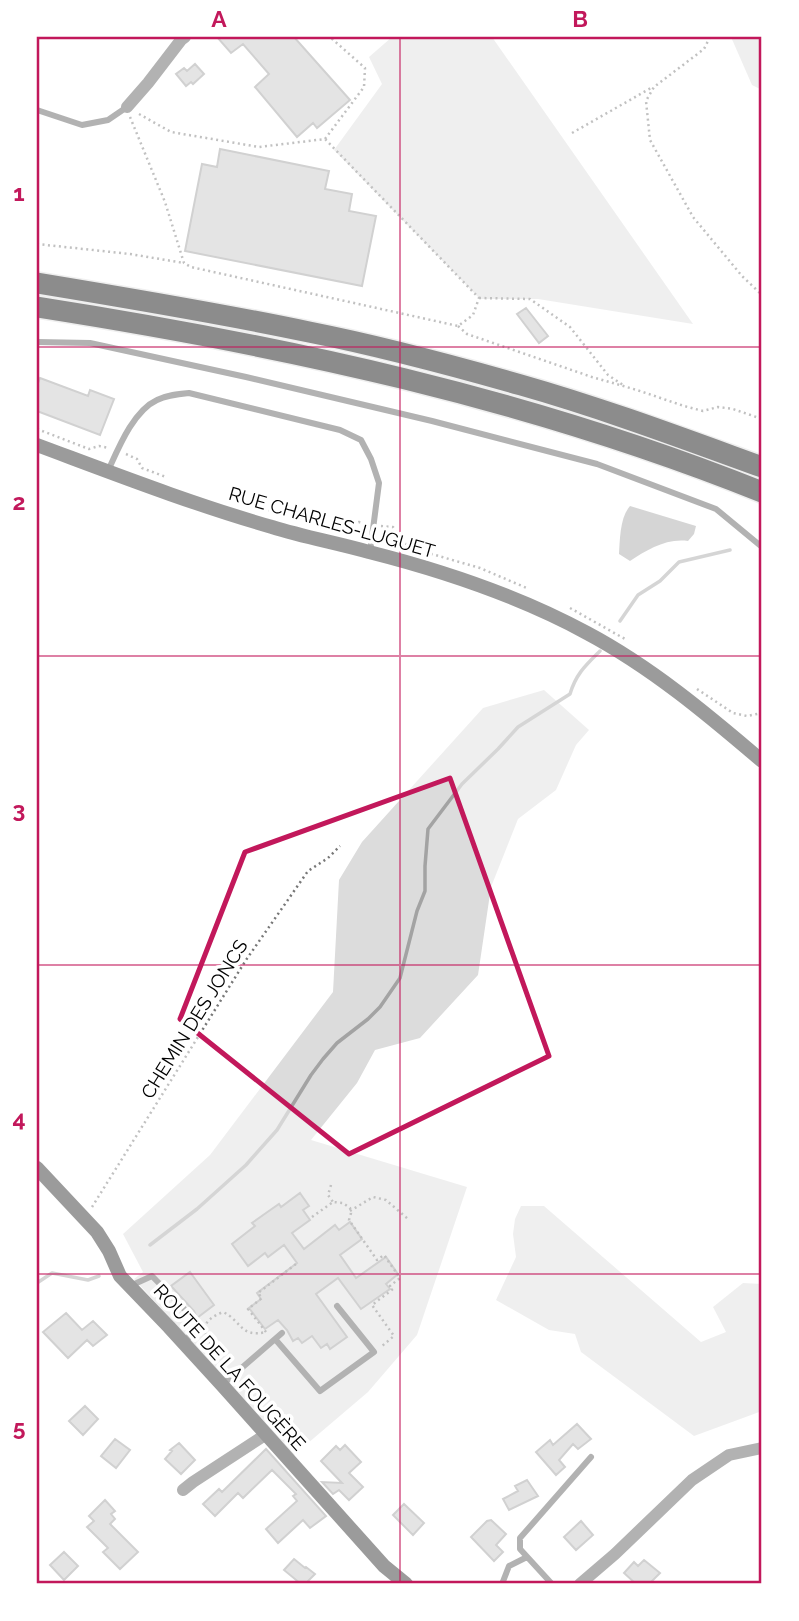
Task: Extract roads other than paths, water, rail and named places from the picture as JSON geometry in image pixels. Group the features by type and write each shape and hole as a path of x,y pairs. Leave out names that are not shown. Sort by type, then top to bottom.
{"highway":[{"path":"37,283 311,332 452,366 613,414 762,467"},
{"path":"37,307 245,343 450,389 589,430 762,492"}],"main road":[{"name":"RUE CHARLES-LUGUET","path":"37,445 194,503 273,528 446,573 507,595 586,632 650,671 698,706 762,761"},
{"name":"ROUTE DE LA FOUGÈRE","path":"37,1168 97,1232 120,1276 185,1344 384,1566 406,1584"}],"street":[{"path":"127,107 185,37"},
{"path":"183,1490 265,1435"},
{"path":"580,1584 692,1480 729,1455 762,1448"}],"lane":[{"path":"37,110 82,125 108,120 127,107"},
{"path":"37,342 90,343 432,421 597,464 716,509 762,547"},
{"path":"108,471 133,421 154,401 170,395 189,393 340,430 361,440 379,483 370,552"},
{"path":"130,1286 152,1276 190,1315 191,1332 185,1344"},
{"path":"275,1339 320,1391 374,1352 337,1306"},
{"path":"218,1381 282,1333"},
{"path":"552,1584 520,1549 520,1538 591,1457"},
{"path":"502,1584 509,1566 527,1557"}],"waterway":[{"path":"620,621 638,595 660,581 679,562 730,550"},
{"path":"150,1245 197,1209 246,1165 277,1130 323,1059 337,1043 380,1007 400,978 417,911 425,891 428,829 462,784 518,727 570,694 578,676 600,651"},
{"path":"37,1283 52,1273 88,1280 99,1276"}]}
